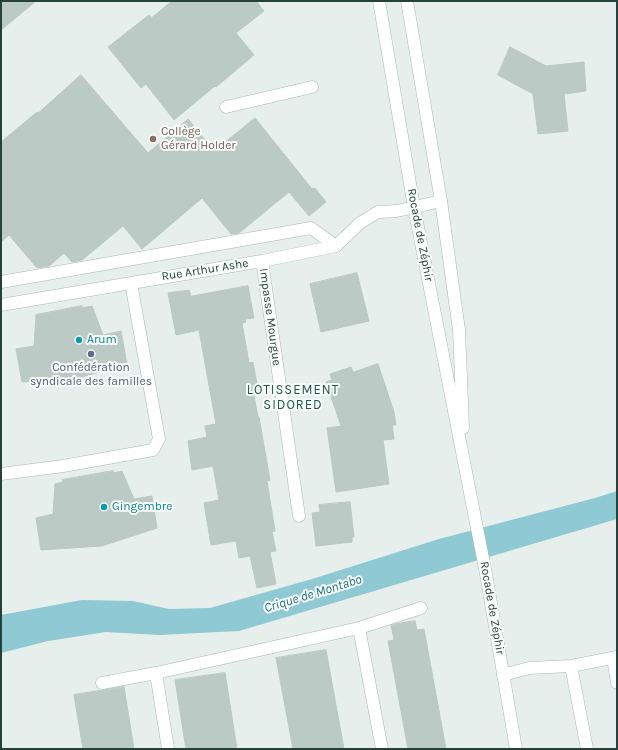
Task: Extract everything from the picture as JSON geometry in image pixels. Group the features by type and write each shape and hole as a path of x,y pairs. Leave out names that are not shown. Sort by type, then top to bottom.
{"main road":[{"name":"Rocade de Zéphir","path":"379,1 414,207 486,574 516,749"},
{"name":"Rocade de Zéphir","path":"407,1 440,201 459,330 464,468"},
{"path":"226,107 312,87"},
{"path":"1,282 311,228 336,246 360,223 378,212 397,211 440,201"},
{"name":"Rue Arthur Ashe","path":"1,305 262,261 336,246"},
{"name":"Impasse Mourgue","path":"262,261 299,516"},
{"path":"1,474 63,466 154,450 159,439 131,283"},
{"path":"102,683 156,674 359,628 421,608"},
{"path":"359,628 382,749"},
{"path":"504,674 529,668 571,666 615,657 617,683"},
{"path":"571,666 587,749"},
{"path":"156,674 168,749"}],"water":[{"name":"Crique de Montabo","path":"617,491 617,519 239,631 159,635 106,632 48,641 1,653 1,615 82,600 133,601 169,609 210,608 312,579 439,539"}],"building":[{"path":"1,1 36,1 1,30"},
{"path":"172,1 256,1 264,11 236,33 254,55 174,120 146,84 141,88 108,47 149,15 151,18"},
{"path":"510,47 546,66 584,62 586,91 564,94 568,131 538,134 533,94 498,75"},
{"path":"81,75 148,153 188,119 214,151 255,118 312,189 315,188 326,202 309,216 289,192 239,233 231,234 202,198 142,249 123,226 82,260 72,262 64,253 49,266 37,268 9,235 1,242 1,142 37,112 38,113"},
{"path":"357,273 369,321 321,332 310,284"},
{"path":"248,286 254,318 245,319 246,322 242,323 249,363 253,362 257,384 252,385 270,480 267,481 275,531 272,532 276,551 270,552 276,584 257,588 250,556 239,558 236,541 211,545 204,503 219,500 213,466 192,470 188,441 207,437 205,426 216,424 199,330 176,335 168,293 189,290 191,296"},
{"name":"Arum","path":"82,306 82,308 92,306 103,335 121,331 127,364 75,379 22,382 16,349 34,346 36,315"},
{"path":"378,364 394,412 396,425 392,425 394,439 383,440 389,484 336,492 327,428 341,426 326,382 332,380 330,374 351,367 353,372"},
{"name":"Gingembre","path":"113,471 114,473 122,471 134,499 152,496 157,528 102,546 41,550 36,518 53,514 55,484 63,482 62,480"},
{"path":"350,502 354,537 352,537 352,542 316,546 312,513 320,512 319,505"},
{"path":"415,621 417,630 424,629 446,749 408,749 388,641 394,640 391,625"},
{"path":"326,650 344,749 293,749 276,658"},
{"path":"225,673 237,749 186,749 175,680"},
{"path":"124,687 134,749 83,749 74,695"}],"place":[{"name":"Collège Gérard Holder","path":"153,139"},
{"name":"Arum","path":"79,340"},
{"name":"Confédération syndicale des familles","path":"91,354"},
{"name":"Gingembre","path":"104,507"}],"district":[{"name":"LOTISSEMENT SIDORED","path":"293,398"}]}
